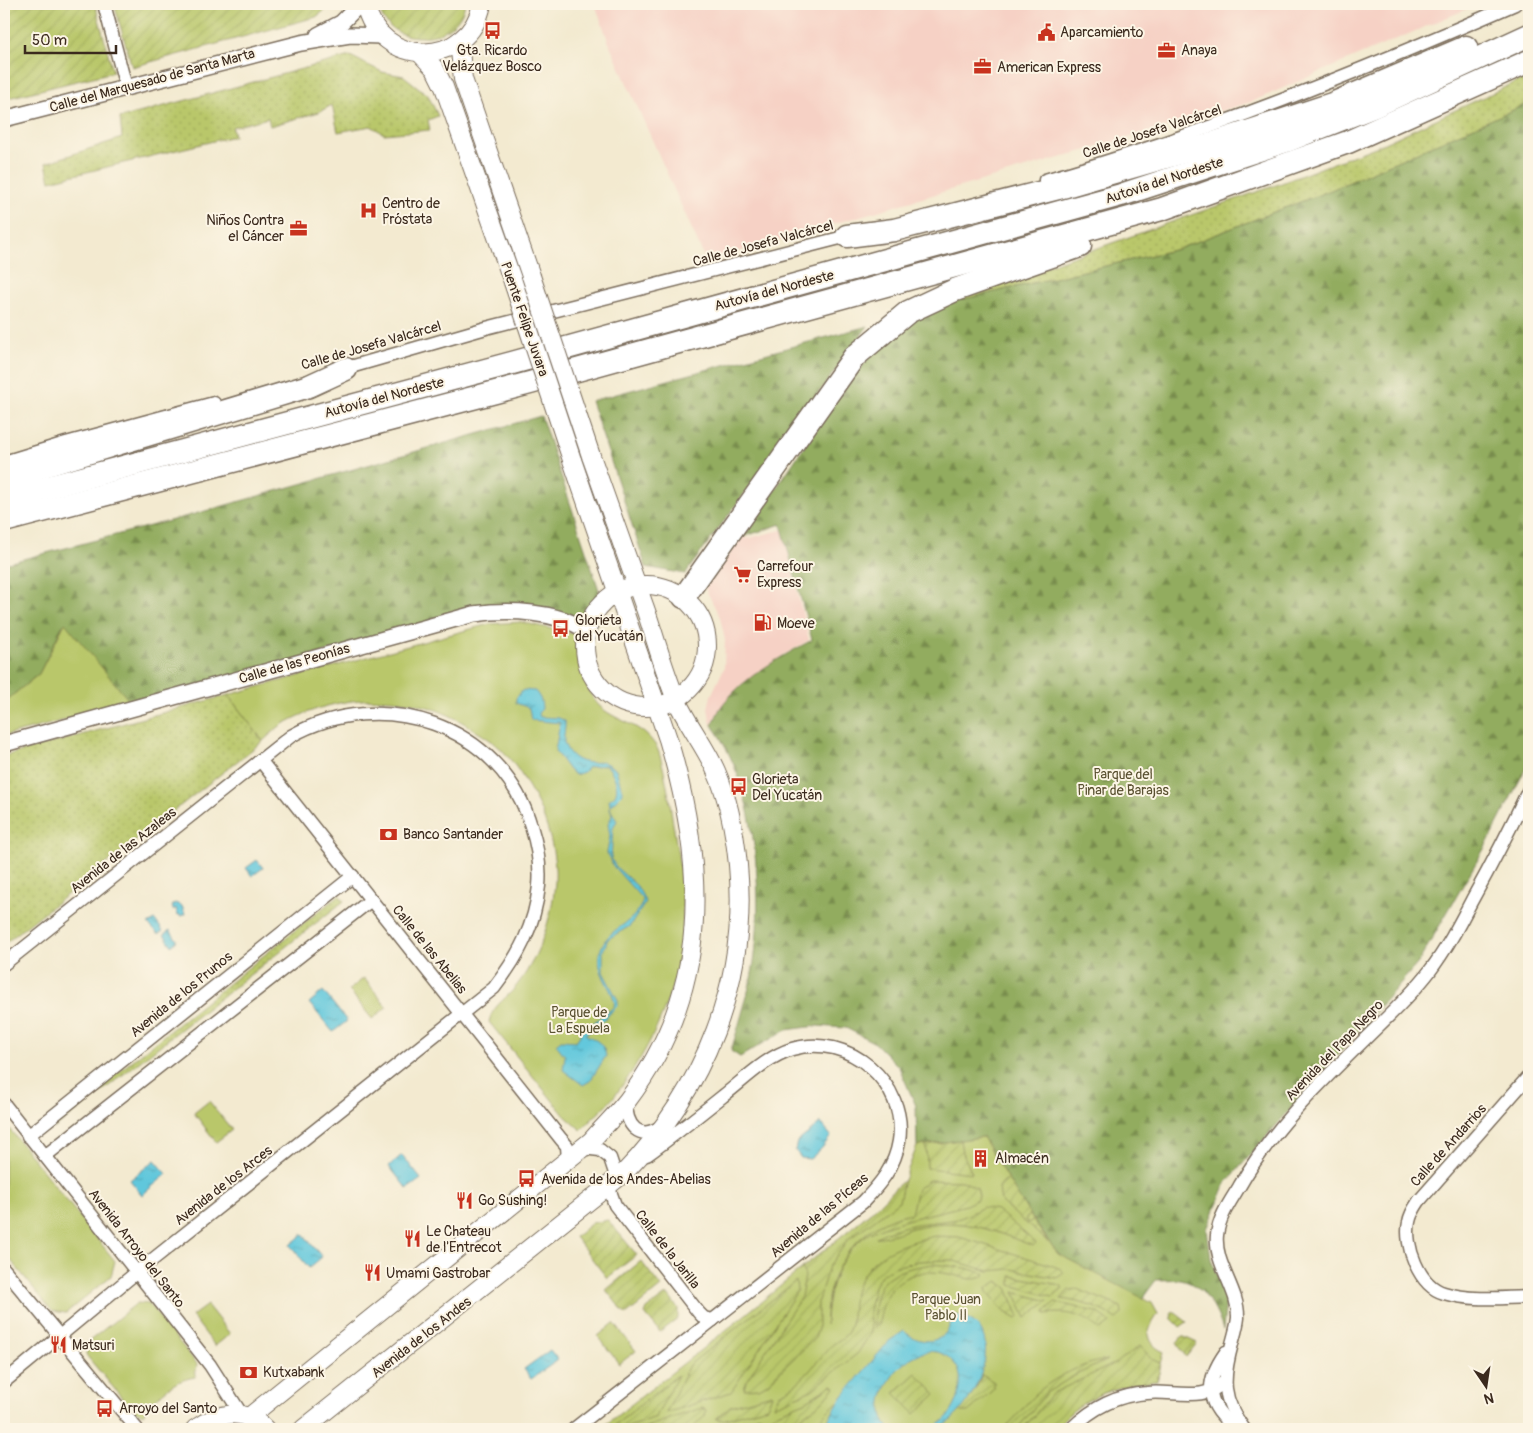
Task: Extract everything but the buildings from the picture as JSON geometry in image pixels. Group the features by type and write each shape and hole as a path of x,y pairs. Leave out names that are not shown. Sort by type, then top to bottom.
{"highway":[{"path":"847,236 894,230 1066,186 1208,145 1332,104 1529,21"},
{"name":"Autovía del Nordeste","path":"4,499 503,366 1121,196 1289,140 1374,106 1529,35"},
{"name":"Autovía del Nordeste","path":"4,521 530,383 1162,209 1339,146 1529,61"},
{"path":"684,597 854,357 908,312 955,290 1124,230 1162,209"},
{"path":"4,478 309,386 346,369"}],"main road":[{"path":"365,4 372,25 381,36 403,50 420,53 434,52 459,41 477,20 482,4"},
{"name":"Puente Felipe Juvara","path":"459,41 463,79 591,456 637,585"},
{"name":"Puente Felipe Juvara","path":"420,53 435,69 444,87 617,592"},
{"path":"637,585 677,700"},
{"path":"637,585 654,585 670,589 684,597 702,620 707,635 708,651 705,666 698,681 677,700 656,707 635,707 616,700 600,688 587,663 584,650 586,630 593,615 603,602 617,592 637,585"},
{"path":"246,1416 582,1148 626,1102 659,1051 676,1013 686,977 695,924 695,868 683,794 668,739 617,592"},
{"name":"Avenida de los Andes","path":"303,1429 610,1186 635,1163 668,1121 704,1060 719,1025 730,990 739,942 741,895 736,838 716,771 677,700"},
{"path":"195,1429 203,1423 225,1414 246,1416 265,1429"}],"street":[{"path":"104,4 126,87"},
{"name":"Calle del Marquesado de Santa Marta","path":"301,43 341,23 360,4"},
{"name":"Calle de Josefa Valcárcel","path":"4,462 66,442 346,369 486,328 847,236 1108,162 1233,120 1515,4"},
{"name":"Calle del Marquesado de Santa Marta","path":"4,119 301,43 350,35 381,36"},
{"name":"Calle de las Peonías","path":"4,744 474,614 510,611 540,615 566,621 586,630"},
{"name":"Avenida de las Azaleas","path":"4,964 291,736 308,727 344,716 385,713 419,719 445,729 474,746 503,773 520,798 533,833 539,866 537,904 525,941 511,966 494,988 463,1014"},
{"name":"Calle de las Abelias","path":"260,760 567,1146 568,1160"},
{"name":"Avenida del Papa Negro","path":"1244,1429 1230,1406 1224,1389 1238,1318 1237,1306 1218,1251 1217,1235 1224,1212 1244,1177 1268,1143 1298,1107 1407,998 1430,971 1449,943 1502,846 1529,789"},
{"name":"Avenida de los Prunos","path":"28,1136 353,876"},
{"path":"45,1156 371,900"},
{"name":"Avenida de los Arces","path":"4,1382 137,1272 463,1014"},
{"name":"Avenida de las Píceas","path":"574,1429 862,1202 881,1183 891,1167 899,1140 898,1114 893,1097 875,1070 847,1052 825,1046 792,1049 776,1056 635,1163"},
{"name":"Calle de Andarrios","path":"1529,1076 1419,1201 1409,1221 1408,1241 1415,1262 1427,1282 1442,1293 1464,1297 1529,1297"},
{"path":"626,1102 628,1121 634,1129 643,1132 655,1130 668,1121"},
{"name":"Avenida Arroyo del Santo","path":"4,1104 210,1365 246,1416"},
{"path":"582,1148 600,1150 610,1158 615,1173 610,1186"},
{"name":"Calle de la Jarilla","path":"610,1186 612,1199 621,1213 699,1313 704,1318 713,1320"},
{"path":"4,1269 137,1429"},
{"name":"Avenida del Papa Negro","path":"1210,1392 1212,1377 1218,1363 1232,1344"},
{"path":"1072,1429 1094,1410 1123,1397 1150,1392 1210,1392 1225,1381"},
{"path":"1210,1392 1214,1406 1237,1429"}],"shaded area":[{"path":"595,4 1478,4 1251,102 706,261 609,43"},
{"name":"Moeve","path":"782,530 809,640 783,655 740,685 717,713 711,725 708,708 711,696 724,668 725,640 720,617 705,588 741,537 749,538"}],"green space":[{"path":"4,4 95,4 113,72 4,99"},
{"path":"114,4 333,4 316,17 132,67"},
{"path":"378,4 465,4 459,18 449,28 435,35 421,37 406,35 393,29 383,19"},
{"path":"350,56 382,72 404,76 428,95 438,116 428,120 430,130 384,134 371,126 338,132 332,105 319,112 270,126 268,118 232,127 234,136 50,181 46,163 122,138 120,118"},
{"path":"1529,76 1529,103 1329,191 1178,249 931,307 1279,184 1378,146"},
{"name":"Parque del Pinar de Barajas","path":"1529,103 1529,762 1488,842 1418,963 1226,1183 1207,1229 1211,1259 1226,1300 1223,1330 1217,1314 1208,1299 1189,1283 1181,1280 1156,1280 1142,1299 1058,1254 1024,1207 983,1137 917,1146 916,1106 899,1067 875,1043 846,1028 817,1026 786,1030 740,1057 731,1051 753,967 758,897 753,836 747,805 727,749 712,725 723,704 742,685 764,668 812,640 781,524 743,537 831,407 877,347 931,307 1178,249 1329,191"},
{"path":"868,326 685,574 646,567 591,401"},
{"path":"541,416 603,602 584,619 506,605 131,703 63,625 39,674 7,700 4,700 4,564 177,519"},
{"name":"Parque de La Espuela","path":"521,622 575,634 583,675 591,695 604,710 644,733 656,746 666,783 680,868 683,902 682,939 672,988 663,1012 653,1035 628,1078 609,1102 581,1130 565,1116 489,1022 495,1008 513,990 530,966 547,925 555,882 555,862 545,821 537,802 512,761 492,742 454,718 431,708 407,702 383,700 358,700 334,704 310,712 277,728 263,741 228,695 489,624"},
{"path":"65,623 131,703 4,736 4,700 7,700 39,674"},
{"path":"228,695 263,741 4,944 4,756"},
{"path":"339,895 344,901 54,1129 52,1125"},
{"path":"364,978 387,1007 372,1019 349,990"},
{"path":"209,1101 232,1130 216,1142 194,1113"},
{"path":"4,1122 115,1261 111,1276 66,1313 52,1311 4,1252"},
{"name":"Parque Juan Pablo II","path":"983,1137 1024,1207 1058,1254 1152,1303 1158,1314 1148,1330 1151,1341 1164,1352 1157,1381 1128,1385 1100,1395 1076,1409 1055,1429 600,1429 735,1323 871,1212 904,1180 917,1146"},
{"path":"960,1140 962,1152 972,1173 927,1168 926,1145"},
{"path":"1007,1178 1030,1215 1025,1219 1028,1223 1033,1220 1048,1242 1001,1202 999,1188"},
{"path":"904,1180 899,1201 849,1239 829,1266 818,1301 818,1329 815,1338 768,1383 759,1388 744,1389 746,1381 801,1297 805,1276 802,1268 871,1212"},
{"path":"929,1180 963,1181 977,1188 978,1199 966,1205 881,1228 867,1235 847,1254 859,1239 892,1218 911,1213 917,1189"},
{"path":"983,1207 997,1210 1036,1243 1033,1246 979,1227 951,1223 921,1226 887,1236 876,1237 904,1227 957,1219"},
{"path":"608,1220 637,1255 607,1278 575,1237 592,1223"},
{"path":"935,1236 959,1237 1048,1264 1061,1269 1064,1273 1057,1278 1011,1269 989,1271 951,1260 919,1261 894,1267 883,1273 874,1286 869,1311 871,1332 858,1353 812,1390 774,1406 779,1394 801,1380 829,1348 847,1333 851,1321 855,1292 860,1279 868,1268 876,1260 897,1247"},
{"path":"641,1261 661,1287 626,1315 606,1290"},
{"path":"933,1264 966,1268 986,1274 972,1279 934,1272 910,1276 900,1281 892,1289 881,1311 879,1325 874,1328 876,1298 886,1280 904,1270"},
{"path":"1011,1276 1061,1285 1063,1289 1053,1297 1011,1285"},
{"path":"796,1281 797,1291 731,1392 666,1413 689,1365"},
{"path":"998,1281 1007,1288 1019,1317 1017,1319 1005,1312 987,1292 986,1288"},
{"path":"833,1282 829,1296 826,1325 826,1309 829,1294"},
{"path":"1077,1289 1121,1307 1122,1314 1116,1319 1090,1306 1061,1299 1069,1290"},
{"path":"1014,1292 1048,1301 1026,1318"},
{"path":"667,1294 678,1308 678,1319 660,1332 645,1314 647,1309"},
{"path":"1055,1302 1099,1313 1110,1323 1100,1330 1088,1321 1075,1315 1062,1313 1046,1314 1045,1312"},
{"path":"137,1303 149,1304 197,1364 195,1377 172,1385 154,1401 144,1414 133,1411 86,1355 88,1342"},
{"path":"207,1305 230,1334 215,1346 192,1316"},
{"path":"1173,1311 1187,1322 1180,1327 1172,1319 1171,1313"},
{"path":"614,1323 636,1351 619,1364 598,1336"},
{"path":"1182,1336 1197,1343 1186,1357 1177,1343"},
{"path":"1140,1346 1152,1359 1161,1363 1157,1381 1128,1385 1100,1395 1076,1409 1055,1429 1023,1429 1053,1393 1116,1363"},
{"path":"1107,1360 1072,1377 1046,1393 1017,1429 1002,1429 1013,1420 1036,1394 1054,1380 1075,1369"},
{"path":"916,1373 936,1394 915,1414 894,1393"},
{"path":"678,1375 656,1417 623,1429 610,1429"},
{"path":"982,1375 994,1382 994,1389 968,1412 961,1412 960,1409 976,1388"},
{"path":"832,1385 835,1387 822,1402 785,1429 764,1429 772,1415 805,1402"},
{"path":"772,1394 767,1407 722,1420 716,1419 730,1406"},
{"path":"842,1397 823,1429 810,1429"},
{"path":"702,1408 706,1410 705,1416 691,1429 640,1429"},
{"path":"761,1415 762,1417 756,1429 711,1429"}],"water":[{"path":"523,690 535,691 538,695 542,706 538,713 540,717 559,718 565,721 564,742 566,748 574,757 590,763 602,761 616,769 623,793 610,806 609,800 615,795 617,787 608,767 605,765 588,767 584,772 575,775 569,770 555,751 560,723 531,720 529,708 516,703 516,698"},
{"path":"611,810 617,821 613,827 611,859 617,868 637,886 646,902 630,926 608,939 603,951 603,972 618,1000 618,1005 598,1026 585,1034 601,1044 606,1056 590,1081 583,1085 563,1070 565,1056 556,1044 561,1040 576,1041 584,1030 614,1007 613,996 600,968 600,952 603,943 614,931 634,916 643,900 613,866 607,853 610,836 608,824 612,816"},
{"path":"257,860 263,868 252,876 246,868"},
{"path":"175,903 182,906 185,914 181,916 177,914 176,908 173,910 172,905"},
{"path":"155,920 163,931 158,934 148,924"},
{"path":"170,930 177,940 172,946 164,934"},
{"path":"323,991 347,1021 333,1032 309,1003"},
{"path":"821,1123 831,1136 810,1159 801,1158 795,1150 797,1142"},
{"path":"402,1155 421,1179 407,1189 389,1166"},
{"path":"155,1160 167,1174 142,1195 130,1180"},
{"path":"303,1234 322,1257 309,1268 290,1245"},
{"path":"952,1315 973,1321 983,1335 985,1353 981,1374 972,1394 959,1412 945,1424 932,1429 951,1412 959,1394 960,1380 957,1367 953,1362 940,1353 926,1352 911,1358 898,1369 888,1383 882,1399 883,1415 890,1429 823,1429 842,1397 889,1341 904,1331 919,1340 934,1340 947,1332"},
{"path":"550,1350 558,1360 531,1379 524,1369"}],"place":[{"name":"Gta. Ricardo Velázquez Bosco","path":"492,30"},
{"name":"Aparcamiento","path":"1046,32"},
{"name":"Anaya","path":"1167,50"},
{"name":"American Express","path":"983,67"},
{"name":"Centro de Próstata","path":"368,211"},
{"name":"Niños Contra el Cáncer","path":"298,228"},
{"name":"Carrefour Express","path":"743,574"},
{"name":"Moeve","path":"763,623"},
{"name":"Glorieta del Yucatán","path":"561,628"},
{"name":"Glorieta Del Yucatán","path":"738,787"},
{"name":"Banco Santander","path":"389,834"},
{"name":"Almacén","path":"981,1158"},
{"name":"Avenida de los Andes-Abelias","path":"527,1179"},
{"name":"Go Sushing!","path":"464,1200"},
{"name":"Le Chateau de l'Entrecot","path":"412,1239"},
{"name":"Umami Gastrobar","path":"372,1273"},
{"name":"Matsuri","path":"58,1345"},
{"name":"Kutxabank","path":"249,1372"},
{"name":"Arroyo del Santo","path":"105,1408"}]}
